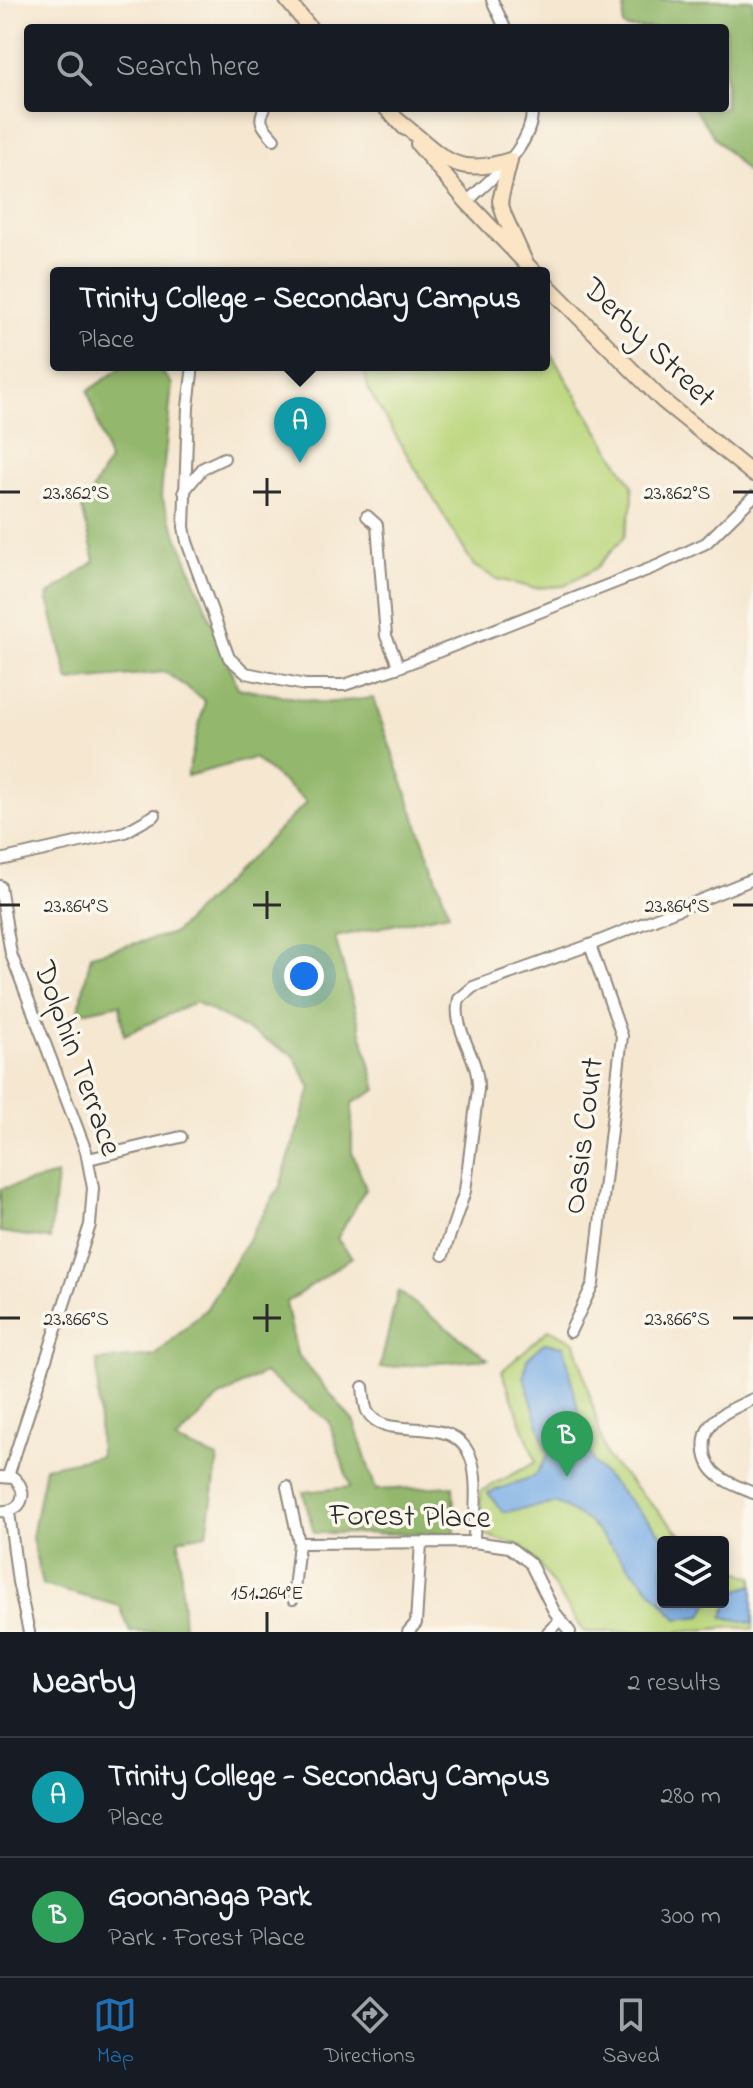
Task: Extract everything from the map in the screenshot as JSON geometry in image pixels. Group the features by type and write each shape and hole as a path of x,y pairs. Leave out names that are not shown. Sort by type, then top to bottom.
{"main road":[{"path":"287,0 307,24"},
{"path":"390,112 467,202 530,267"},
{"path":"400,122 460,167 477,169 510,160 500,201 530,267"},
{"name":"Derby Street","path":"550,288 662,400 753,474"}],"street":[{"path":"492,0 503,24"},
{"path":"263,112 261,124 274,139"},
{"path":"467,202 510,160 527,135 532,112"},
{"path":"193,371 184,527 229,658 246,673 305,685 344,685 399,667 657,566 706,543 753,497"},
{"path":"184,491 203,468 224,458"},
{"path":"367,516 377,525 386,636 399,667"},
{"path":"0,860 125,832 155,815"},
{"path":"443,1255 465,1191 478,1089 476,1068 457,1019 459,999 473,987 590,945 753,879"},
{"name":"Dolphin Terrace","path":"0,886 6,956 88,1159 93,1188 90,1225 4,1476"},
{"name":"Oasis Court","path":"570,1332 593,1284 622,1036 590,945"},
{"path":"88,1159 181,1137"},
{"path":"363,1387 366,1409 374,1419 382,1424 440,1431 456,1439 468,1453 474,1474 474,1542"},
{"path":"753,1399 713,1421 704,1440 707,1461 713,1470 720,1477 753,1493"},
{"path":"4,1476 19,1482 23,1494 19,1506 4,1512 29,1632"},
{"name":"Forest Place","path":"287,1487 299,1543 293,1599"},
{"name":"Forest Place","path":"299,1543 498,1544 521,1554 537,1573 560,1620 570,1632"},
{"path":"408,1632 416,1623 421,1543"},
{"path":"548,1632 560,1620"}],"green space":[{"path":"625,0 753,0 753,179 716,139 697,112 729,112 729,24 623,24"},
{"path":"550,353 632,485 633,500 624,537 596,568 564,586 534,588 497,579 474,566 369,391 364,371 550,371"},
{"path":"116,371 161,371 172,384 161,495 238,688 324,703 373,698 449,913 335,937 377,1090 352,1103 352,1152 366,1188 337,1239 352,1257 286,1303 297,1354 354,1422 376,1490 453,1486 455,1534 314,1533 303,1492 350,1487 329,1421 264,1373 218,1398 176,1441 218,1458 207,1534 179,1539 184,1632 130,1632 120,1606 42,1585 32,1538 45,1467 100,1456 97,1361 155,1356 207,1308 280,1186 311,1088 293,1055 196,1002 124,1035 120,1004 78,1013 91,955 174,933 307,802 254,758 187,776 205,701 165,672 69,681 47,596 95,561 82,508 109,461 88,391"},
{"path":"57,1175 50,1239 0,1232 0,1189"},
{"path":"398,1291 488,1359 380,1368"},
{"path":"549,1329 575,1342 607,1458 682,1536 657,1536 657,1608 729,1608 729,1567 753,1576 753,1629 584,1632 543,1570 523,1547 486,1535 480,1530 481,1491 536,1462 502,1371"}],"water":[{"path":"544,1343 564,1346 584,1437 594,1464 663,1536 657,1536 657,1597 589,1522 557,1503 503,1512 488,1493 535,1476 548,1455 524,1377 527,1359"},
{"path":"753,1585 753,1623 723,1617 729,1608 732,1592"},
{"path":"667,1608 706,1608 702,1616 677,1619"}],"place":[{"name":"Trinity College - Secondary Campus","path":"300,463"},
{"name":"Goonanaga Park","path":"567,1477"}]}
